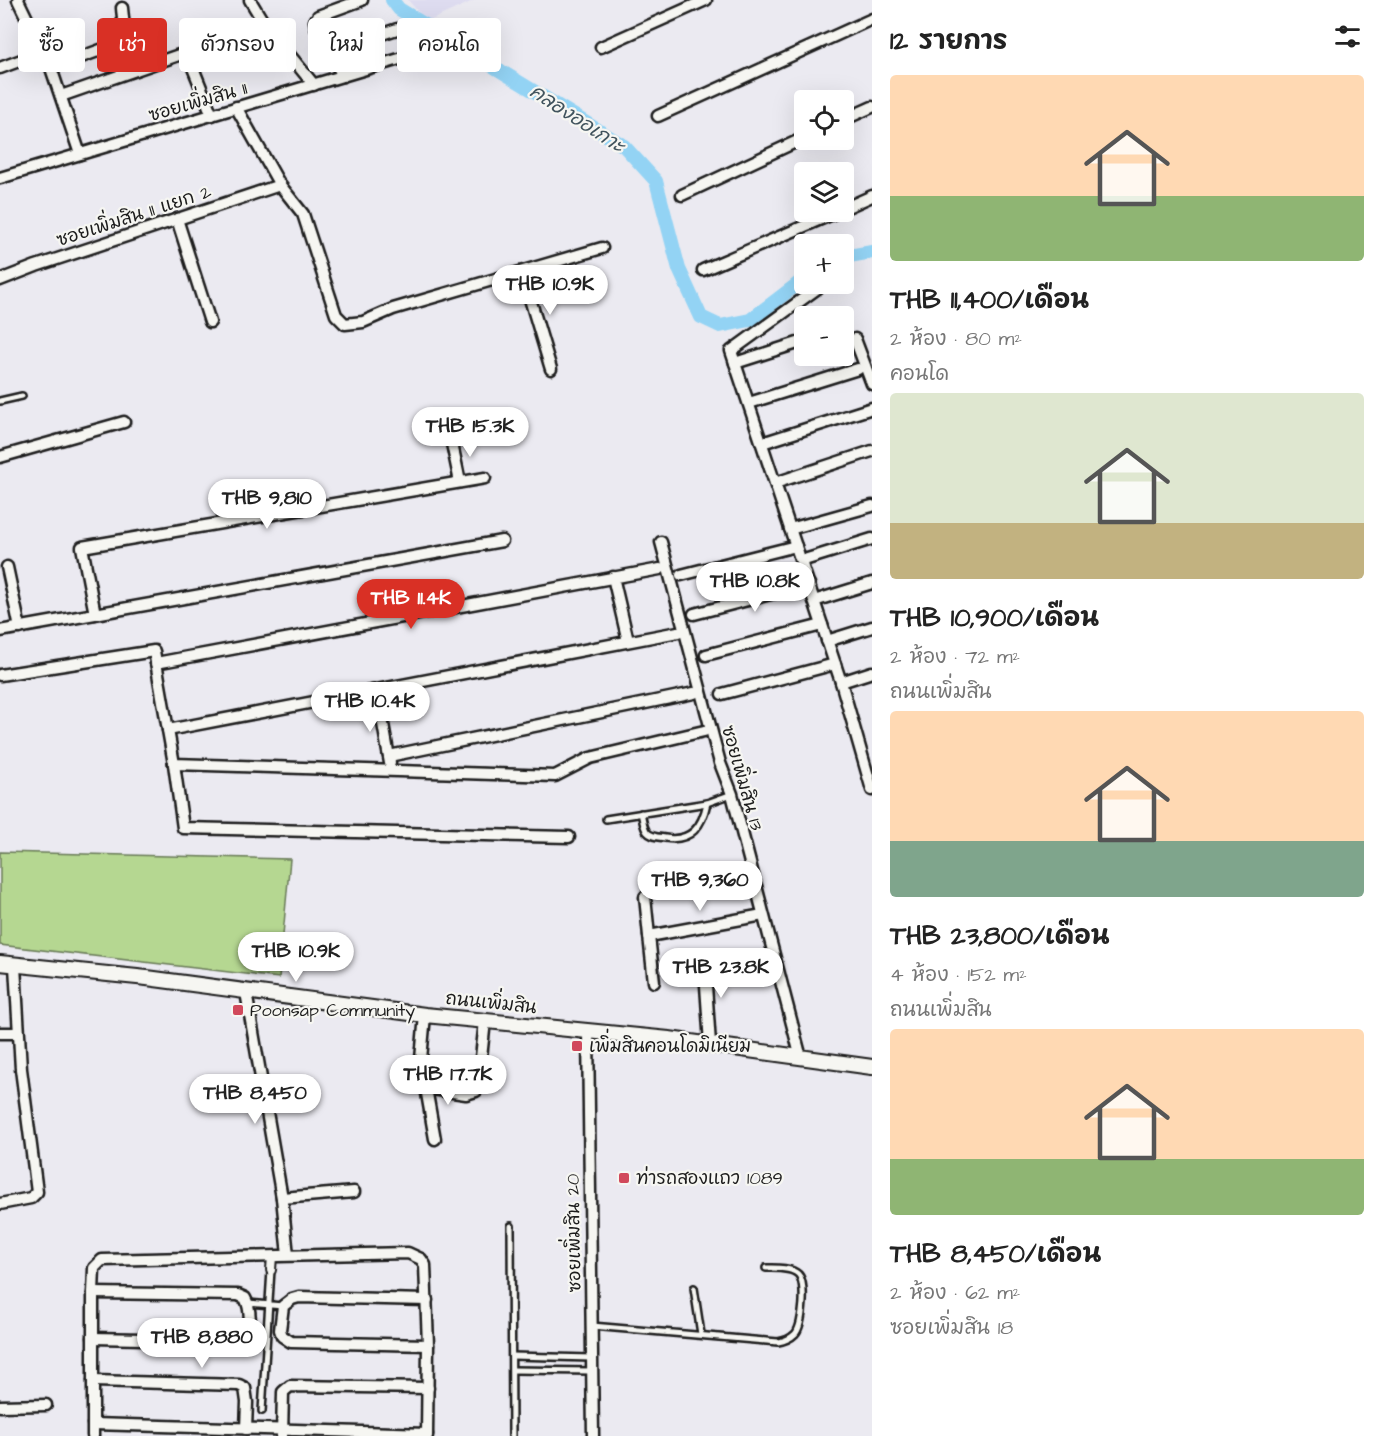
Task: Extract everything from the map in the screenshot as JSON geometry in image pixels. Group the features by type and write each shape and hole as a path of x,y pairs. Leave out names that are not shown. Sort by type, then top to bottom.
{"street":[{"path":"18,0 27,18"},
{"path":"250,0 261,18"},
{"path":"317,18 362,0"},
{"path":"601,47 706,0"},
{"path":"85,56 117,44 122,38 124,30 122,8"},
{"path":"658,116 872,19"},
{"path":"385,33 396,29"},
{"path":"61,96 179,56"},
{"name":"ซอยเพิ่มสิน 11","path":"0,178 397,60"},
{"path":"0,68 18,61"},
{"path":"296,63 314,85"},
{"path":"52,72 80,154"},
{"path":"195,72 212,115"},
{"path":"340,72 343,76"},
{"path":"854,115 872,107"},
{"path":"237,108 280,185 303,214 336,315 345,324 363,322 393,309 602,248"},
{"path":"682,195 794,143"},
{"name":"ซอยเพิ่มสิน 11 แยก 2","path":"0,280 280,185"},
{"path":"854,204 872,196"},
{"path":"177,219 210,322"},
{"path":"703,270 814,222"},
{"path":"522,272 551,369"},
{"path":"810,294 731,351 841,682 872,790"},
{"path":"855,339 872,384"},
{"path":"735,363 794,344"},
{"path":"748,403 858,369"},
{"path":"762,443 872,408"},
{"path":"0,457 124,422"},
{"path":"451,439 460,482"},
{"path":"775,483 872,451"},
{"path":"95,614 82,548 484,478"},
{"path":"790,529 872,506"},
{"path":"801,561 872,539"},
{"path":"0,631 502,540"},
{"name":"ซอยเพิ่มสิน 13","path":"661,542 720,763 732,794 801,1058"},
{"path":"681,575 796,546"},
{"path":"8,567 20,628"},
{"path":"156,663 660,569"},
{"path":"613,578 628,641"},
{"path":"814,601 872,583"},
{"path":"694,614 808,584"},
{"path":"706,655 822,625"},
{"path":"827,641 872,627"},
{"path":"168,730 678,632"},
{"path":"0,675 154,651 183,828 569,837"},
{"path":"722,694 835,664"},
{"path":"841,682 872,672"},
{"path":"377,690 391,771"},
{"path":"389,756 694,693"},
{"path":"174,764 555,776 590,758 704,731"},
{"path":"645,897 654,982"},
{"path":"649,936 763,915"},
{"path":"704,956 710,1044"},
{"name":"ถนนเพิ่มสิน","path":"0,963 147,978 425,1015 710,1044 872,1067"},
{"path":"0,1203 31,1198 37,1192 24,1101 15,966"},
{"path":"246,992 282,1198 288,1255"},
{"path":"425,1015 420,1070 421,1080 426,1088 435,1139"},
{"path":"426,1088 466,1094 476,1091 485,1021"},
{"name":"ซอยเพิ่มสิน 20","path":"588,1030 593,1436"},
{"path":"0,1033 18,1033"},
{"path":"282,1198 354,1192"},
{"path":"408,1252 422,1259 425,1265 428,1300 427,1435 282,1433 246,1429 93,1430 94,1268 102,1260 288,1255 408,1252"},
{"path":"271,1270 272,1256"},
{"path":"93,1293 238,1295 245,1298 248,1303 249,1334 248,1339 243,1341 93,1338"},
{"path":"428,1300 299,1298 283,1306 280,1330 282,1336 291,1342 428,1345"},
{"path":"93,1381 239,1384 246,1388 246,1429"},
{"path":"282,1433 283,1392 290,1386 428,1388"},
{"path":"0,1406 46,1405"}],"lane":[{"path":"0,401 22,396"},
{"path":"606,819 707,803 732,794"},
{"path":"641,813 645,829 649,834 671,839 687,836 696,829 703,820 707,803"},
{"path":"511,1226 512,1436"},
{"path":"592,1326 778,1342 786,1340 796,1334 802,1316 802,1280 798,1273 790,1270 766,1268"},
{"path":"262,1411 271,1270"},
{"path":"694,1288 701,1334"},
{"path":"248,1303 283,1306"},
{"path":"512,1356 592,1358"},
{"path":"513,1370 592,1371"}],"shaded area":[{"path":"408,0 475,0 436,18 424,18"}],"green space":[{"path":"0,852 290,859 279,978 0,945"}],"waterway":[{"name":"คลองออเกาะ","path":"392,0 399,9 624,146 656,181 679,269 701,317 720,326 750,320 794,287"},
{"name":"คลองออเกาะ","path":"854,255 872,252"}],"place":[{"name":"Poonsap Community","path":"238,1010"},
{"name":"เพิ่มสินคอนโดมิเนียม","path":"577,1046"},
{"name":"ท่ารถสองแถว 1089","path":"624,1178"}]}
